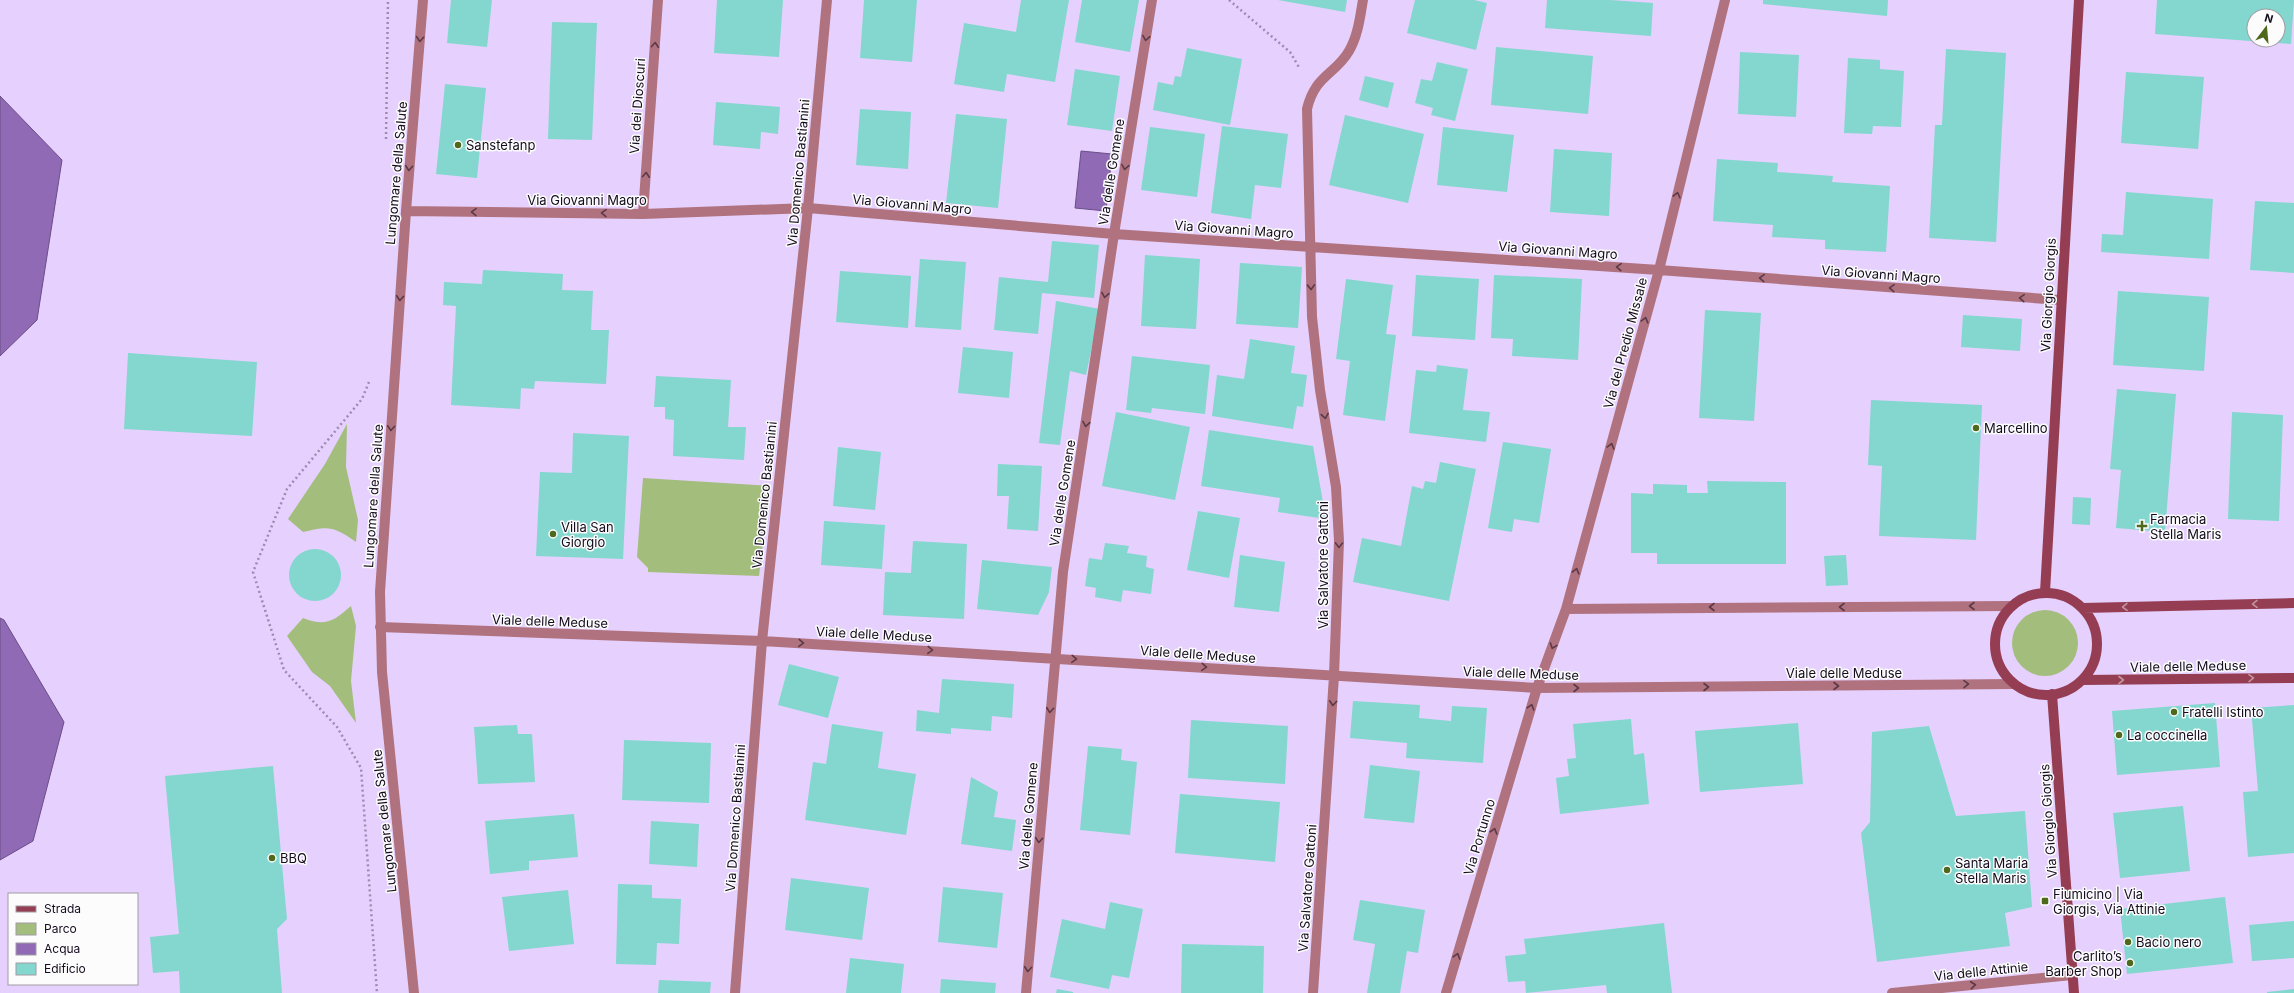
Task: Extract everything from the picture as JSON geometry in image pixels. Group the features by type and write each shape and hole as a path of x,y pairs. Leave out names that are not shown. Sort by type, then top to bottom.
{"street":[{"name":"Lungomare della Salute","path":"414,993 382,672 380,627 381,571 406,211 423,0"},
{"name":"Via dei Dioscuri","path":"643,214 658,0"},
{"name":"Via Domenico Bastianini","path":"735,993 762,641 808,208 827,0"},
{"name":"Via delle Gomene","path":"1026,993 1054,657 1064,564 1114,234 1152,0"},
{"name":"Via Salvatore Gattoni","path":"1313,993 1334,676 1339,541 1337,501 1316,357 1310,248 1307,118 1309,101 1313,92 1324,76 1349,52 1359,25 1363,0"},
{"name":"Via del Predio Missale","path":"1537,688 1566,609 1659,270 1725,0"},
{"name":"Via Giorgio Giorgis","path":"2045,592 2060,300 2079,0"},
{"name":"Via Giovanni Magro","path":"406,211 643,214 808,208 1114,234 1659,270 2060,300"},
{"path":"2045,592 2068,598 2083,608 2094,624 2097,642 2096,658 2082,680 2069,690 2052,694 2030,692 2014,684 2001,668 1995,643 2000,620 2011,606 2028,596 2045,592"},
{"path":"2083,608 2294,603"},
{"path":"1566,609 2011,606"},
{"name":"Viale delle Meduse","path":"380,627 762,641 1054,657 1537,688 2014,684"},
{"name":"Viale delle Meduse","path":"2082,680 2294,678"},
{"name":"Via Portunno","path":"1446,993 1537,688"},
{"name":"Via Giorgio Giorgis","path":"2052,694 2074,993"},
{"name":"Via delle Attinie","path":"1892,993 2072,975"}],"path":[{"path":"386,141 388,0"},
{"path":"1229,0 1290,52 1313,92"},
{"path":"370,379 362,398 287,489 253,572 284,670 337,727 361,768 377,993"}],"green space":[{"path":"347,424 346,467 358,520 356,542 342,533 331,529 325,528 303,532 288,519 325,464"},
{"path":"643,478 770,486 759,576 648,572 648,568 637,557"},
{"path":"351,606 356,626 351,681 356,723 330,686 312,672 287,636 303,618 318,622 329,621 340,615"},
{"path":"2045,610 2057,613 2068,620 2075,631 2078,643 2075,655 2068,666 2057,673 2045,676 2033,673 2022,666 2015,655 2012,643 2015,631 2022,620 2033,613"}],"water":[{"path":"0,96 62,160 37,320 0,356"},
{"path":"1081,151 1112,154 1106,211 1075,208"},
{"path":"0,618 4,620 64,722 33,841 0,860"}],"building":[{"path":"451,0 492,0 487,47 447,43"},
{"path":"717,0 783,0 779,57 714,53"},
{"path":"864,0 917,0 912,62 860,58"},
{"path":"1021,0 1069,0 1055,82 1007,74 1004,92 954,84 964,23 1016,32"},
{"path":"1082,0 1139,0 1130,52 1075,42"},
{"path":"1278,0 1347,0 1345,12"},
{"path":"1415,0 1474,0 1487,3 1476,50 1407,33"},
{"path":"1547,0 1610,0 1653,3 1651,36 1545,28"},
{"path":"1763,0 1888,0 1887,16 1763,4"},
{"path":"2157,0 2294,0 2291,44 2286,44 2286,8 2246,8 2246,41 2155,34"},
{"path":"552,22 597,23 592,140 548,139"},
{"path":"1496,47 1593,56 1588,114 1491,105"},
{"path":"1187,48 1242,59 1230,125 1153,110 1158,82 1173,85 1175,76 1181,77"},
{"path":"1946,49 2006,53 1996,242 1929,238 1935,125 1942,125"},
{"path":"1740,52 1799,55 1796,117 1738,114"},
{"path":"1848,58 1880,60 1880,69 1904,71 1901,127 1873,126 1872,134 1844,133"},
{"path":"1437,62 1468,69 1455,121 1431,115 1433,108 1415,103 1421,79 1432,81"},
{"path":"1075,69 1120,76 1112,131 1067,125"},
{"path":"2126,72 2204,77 2198,149 2121,143"},
{"path":"1365,76 1394,83 1388,108 1359,100"},
{"path":"445,84 486,88 477,178 436,174"},
{"path":"716,102 780,107 778,134 761,132 760,149 713,145"},
{"path":"860,109 911,112 908,169 856,165"},
{"path":"956,114 1007,119 998,208 946,203"},
{"path":"1345,115 1424,134 1408,203 1329,185"},
{"path":"1222,126 1288,134 1281,188 1255,185 1251,219 1211,213"},
{"path":"1150,127 1205,134 1197,197 1141,190"},
{"path":"1443,127 1514,135 1507,192 1437,185"},
{"path":"1554,149 1612,153 1609,216 1550,212"},
{"path":"1717,159 1778,163 1777,172 1833,176 1832,182 1890,186 1886,252 1825,249 1825,240 1772,237 1773,225 1713,221"},
{"path":"2126,192 2213,199 2209,259 2101,252 2102,234 2123,235"},
{"path":"2255,201 2294,203 2294,273 2250,270"},
{"path":"1052,241 1099,245 1094,298 1042,293 1038,334 994,330 999,277 1048,282"},
{"path":"1145,255 1200,259 1196,329 1141,326"},
{"path":"920,259 966,262 961,330 915,327"},
{"path":"1240,263 1302,267 1298,328 1236,324"},
{"path":"483,270 563,274 562,290 593,291 591,330 609,330 606,384 535,381 534,389 521,388 520,409 451,405 456,306 443,305 444,282 482,284"},
{"path":"840,271 911,276 908,328 836,322"},
{"path":"1416,275 1479,279 1475,340 1412,336"},
{"path":"1494,275 1582,279 1578,360 1512,356 1513,339 1491,338"},
{"path":"1346,279 1393,285 1386,334 1396,335 1385,421 1343,415 1350,361 1336,359"},
{"path":"2118,291 2209,297 2204,371 2113,365"},
{"path":"1056,301 1100,309 1086,375 1070,371 1060,445 1039,443"},
{"path":"1705,310 1761,313 1754,421 1699,418"},
{"path":"1963,315 2022,319 2020,351 1961,347"},
{"path":"1250,339 1295,346 1291,373 1307,375 1303,407 1297,406 1293,429 1212,416 1217,375 1244,379"},
{"path":"963,347 1013,352 1009,398 958,393"},
{"path":"128,353 257,362 252,436 124,429"},
{"path":"1132,356 1210,365 1205,414 1152,408 1151,413 1126,410"},
{"path":"1437,365 1468,369 1463,410 1490,412 1486,442 1409,433 1416,370 1436,372"},
{"path":"656,376 731,380 728,427 746,427 744,460 673,456 674,420 665,419 665,407 654,407"},
{"path":"2117,389 2176,394 2165,532 2116,528 2121,470 2110,469"},
{"path":"1871,400 1982,405 1976,540 1879,536 1882,466 1868,465"},
{"path":"1116,412 1190,427 1175,500 1102,486"},
{"path":"2232,412 2283,415 2279,521 2228,519"},
{"path":"1209,430 1313,446 1326,519 1278,512 1280,498 1201,486"},
{"path":"573,433 629,436 623,559 536,556 540,472 572,473"},
{"path":"1503,442 1551,449 1539,523 1514,519 1512,532 1488,528"},
{"path":"838,447 881,452 875,510 833,506"},
{"path":"1440,462 1476,469 1449,601 1353,582 1362,538 1401,546 1412,486 1423,489 1425,481 1436,483"},
{"path":"998,464 1042,466 1038,531 1007,529 1009,496 997,496"},
{"path":"1707,481 1786,482 1786,564 1657,564 1657,553 1631,553 1631,493 1653,494 1653,484 1687,485 1687,493 1708,493"},
{"path":"2073,497 2091,498 2090,525 2072,524"},
{"path":"1198,511 1240,518 1229,578 1187,570"},
{"path":"824,521 885,525 882,569 821,565"},
{"path":"913,541 967,544 964,619 883,615 885,572 911,573"},
{"path":"1105,543 1129,546 1127,553 1147,556 1146,567 1154,569 1151,594 1123,590 1121,602 1095,597 1096,588 1085,586 1089,558 1102,560"},
{"path":"315,549 329,553 337,561 341,575 337,589 329,597 315,601 301,597 293,589 289,575 293,561 301,553"},
{"path":"1240,555 1285,562 1279,612 1234,607"},
{"path":"1846,555 1848,585 1826,586 1824,556"},
{"path":"982,560 1052,567 1049,592 1038,615 977,609"},
{"path":"789,664 839,677 828,718 778,705"},
{"path":"942,679 1014,684 1012,718 992,716 991,731 951,728 951,734 916,731 917,710 939,713"},
{"path":"1353,701 1420,705 1419,718 1451,721 1452,706 1487,708 1483,763 1406,758 1407,743 1350,738"},
{"path":"2215,703 2220,767 2117,775 2112,711"},
{"path":"2294,705 2294,853 2248,857 2243,792 2258,791 2251,708"},
{"path":"1631,719 1634,755 1644,753 1649,804 1560,814 1556,778 1569,776 1567,759 1576,758 1573,724"},
{"path":"1191,720 1288,726 1285,784 1188,778"},
{"path":"1798,723 1803,784 1700,792 1695,731"},
{"path":"832,724 883,732 878,768 916,774 906,835 805,820 813,762 826,764"},
{"path":"517,725 518,734 532,734 535,782 478,784 474,727"},
{"name":"Santa Maria Stella Maris","path":"1929,726 1956,816 2025,811 2032,907 2005,913 2010,946 1877,962 1861,833 1870,822 1872,732"},
{"path":"624,740 711,743 709,803 622,800"},
{"path":"1088,746 1122,749 1121,760 1137,762 1130,835 1080,830"},
{"path":"1370,765 1420,771 1414,823 1364,818"},
{"path":"273,766 287,919 277,929 282,993 180,993 179,971 153,973 150,937 179,934 165,776"},
{"path":"971,777 998,792 994,817 1016,820 1012,851 961,844"},
{"path":"1180,794 1280,802 1275,862 1175,853"},
{"path":"2183,806 2190,871 2120,878 2113,813"},
{"path":"574,814 578,857 529,861 529,870 490,874 485,821"},
{"path":"651,821 699,824 697,867 649,864"},
{"path":"791,878 869,888 862,940 785,930"},
{"path":"618,884 652,885 652,898 681,899 679,944 657,943 656,965 616,964"},
{"path":"943,887 1003,893 997,948 938,942"},
{"path":"568,890 574,944 509,951 502,897"},
{"path":"2225,897 2233,963 2127,974 2120,909"},
{"path":"1360,900 1425,910 1418,953 1407,951 1400,993 1367,993 1375,944 1353,940"},
{"path":"1110,902 1143,909 1129,978 1112,975 1109,989 1050,977 1062,919 1105,929"},
{"path":"2294,921 2294,958 2252,961 2249,925"},
{"path":"1664,923 1672,993 1607,993 1606,985 1526,993 1525,981 1508,982 1505,956 1526,954 1524,939"},
{"path":"1182,944 1264,946 1263,993 1181,993"},
{"path":"850,958 904,964 901,993 846,993"},
{"path":"941,979 996,983 995,993 940,993"},
{"path":"659,980 711,982 710,993 658,993"},
{"path":"1057,989 1073,992 1073,993 1056,993"},
{"path":"2294,989 2294,993 2267,993 2267,992"}],"place":[{"name":"Sanstefanp","path":"458,145"},
{"name":"Marcellino","path":"1976,428"},
{"name":"Farmacia Stella Maris","path":"2142,526"},
{"name":"Villa San Giorgio","path":"553,534"},
{"name":"Fratelli Istinto","path":"2174,712"},
{"name":"La coccinella","path":"2119,735"},
{"name":"BBQ","path":"272,858"},
{"name":"Santa Maria Stella Maris","path":"1947,870"},
{"name":"Fiumicino | Via Giorgis, Via Attinie","path":"2045,901"},
{"name":"Bacio nero","path":"2128,942"},
{"name":"Carlito’s Barber Shop","path":"2130,963"}]}
